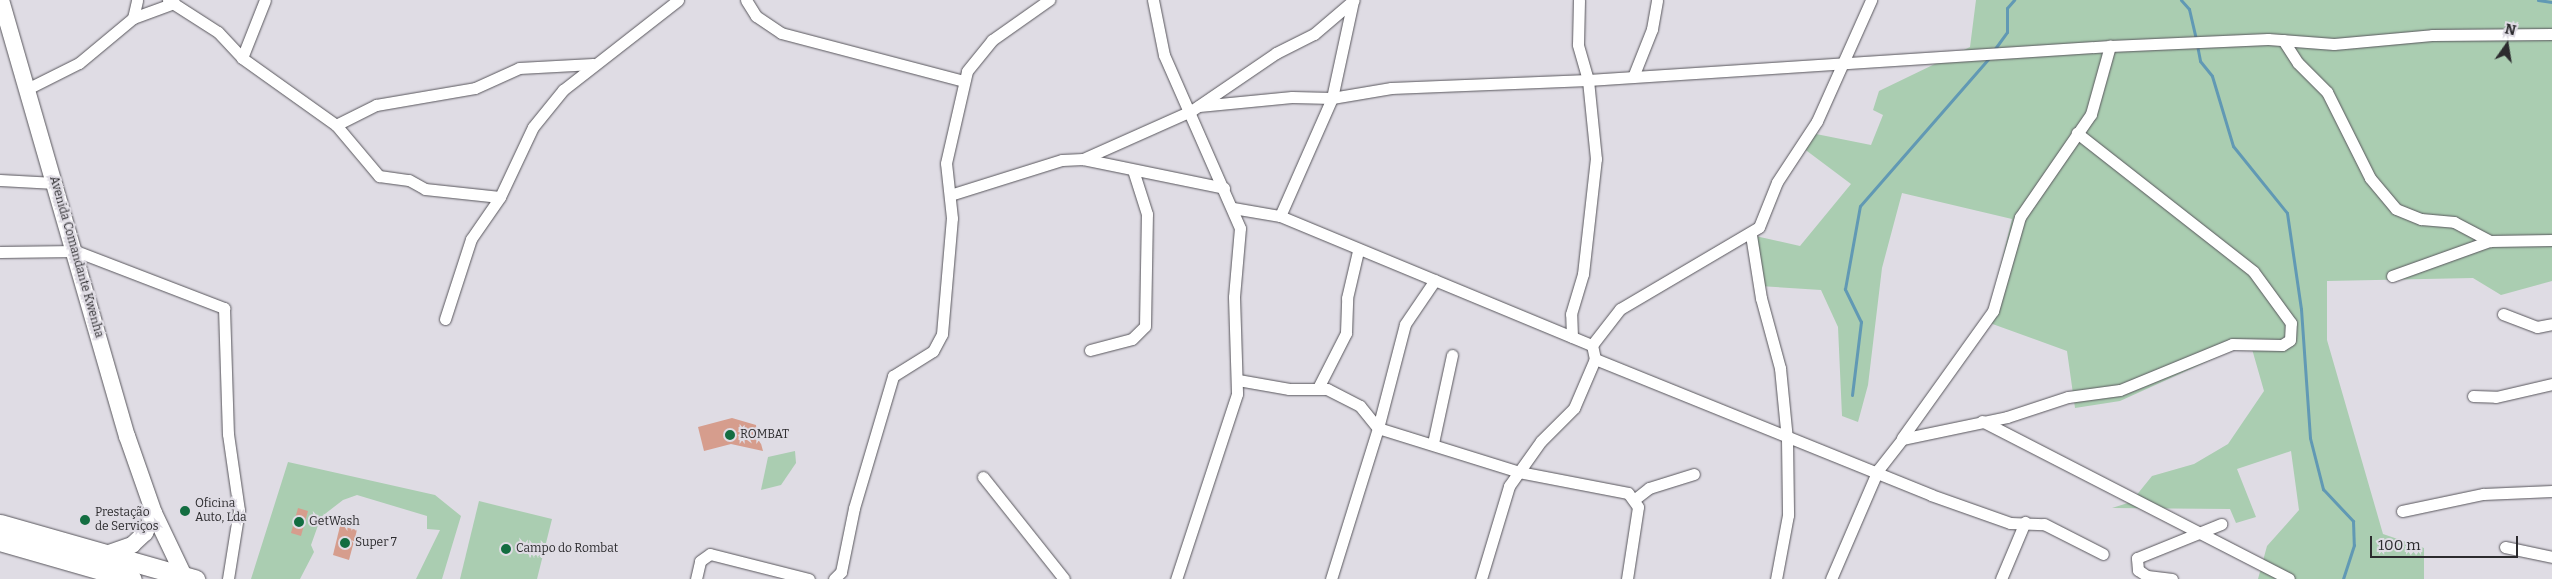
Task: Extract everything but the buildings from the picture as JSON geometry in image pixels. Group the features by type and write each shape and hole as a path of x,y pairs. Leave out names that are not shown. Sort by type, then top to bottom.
{"main road":[{"name":"Avenida Comandante Kwenha","path":"1,0 25,90 76,251 154,513 190,578"},
{"path":"106,554 132,545 145,533 154,513"},
{"path":"0,524 190,578"},
{"path":"0,541 132,579"}],"street":[{"path":"133,18 137,0"},
{"path":"242,58 265,0"},
{"path":"445,319 471,239 500,197 533,127 563,90 593,64 678,0"},
{"path":"746,0 756,16 781,33 964,81"},
{"path":"834,579 841,572 854,508 893,376 933,351 942,334 950,195 946,163 964,81 971,63 992,40 1049,0"},
{"path":"1153,0 1164,55 1195,109 1240,228 1234,304 1238,380 1205,500 1176,579"},
{"path":"950,195 1043,165 1083,159 1195,109 1276,53 1314,34 1354,0"},
{"path":"1280,216 1332,98 1354,0"},
{"path":"1572,337 1571,314 1583,274 1596,159 1588,80 1578,44 1579,0"},
{"path":"1633,77 1652,29 1657,0"},
{"path":"1481,579 1509,486 1541,441 1574,408 1594,359 1592,345 1620,309 1751,235 1759,227 1777,182 1803,148 1839,64 1871,0"},
{"path":"25,90 79,63 133,18 171,2 218,32 242,58 336,125 385,180 404,179 425,188 500,197"},
{"path":"1195,109 1292,97 1332,98 1391,88 1588,80 2110,46 2283,40 2334,44 2432,35 2552,34"},
{"path":"2283,40 2298,63 2327,92 2379,192 2408,214 2454,222 2490,241"},
{"path":"1831,579 1878,470 1990,317 2020,217 2077,133 2102,86 2110,46"},
{"path":"336,125 376,105 475,88 519,68 593,64"},
{"path":"1902,439 1982,421 2068,397 2120,390 2232,344 2282,345 2290,340 2291,322 2253,271 2077,133"},
{"path":"1083,159 1224,188"},
{"path":"1090,350 1132,339 1145,326 1147,214 1133,170"},
{"path":"0,180 55,183"},
{"path":"1233,208 1280,216 1358,251 1436,280 1592,345"},
{"path":"1751,235 1762,298 1780,368 1787,439 1788,515 1776,579"},
{"path":"2392,276 2490,241 2552,240"},
{"path":"0,252 76,251 224,308 228,434 239,510 228,579"},
{"path":"1318,388 1346,333 1347,298 1358,251"},
{"path":"1330,579 1378,428 1409,314 1436,280"},
{"path":"2502,314 2537,327 2552,324"},
{"path":"1434,443 1452,355"},
{"path":"1594,359 1787,439 1878,470 1931,495 2010,523 2024,522 2059,530 2103,554"},
{"path":"1238,380 1289,389 1318,388 1360,406 1378,428 1434,443 1519,472 1617,489 1635,499 1638,507 1627,579"},
{"path":"2473,396 2496,397 2552,384"},
{"path":"1982,421 2289,579"},
{"path":"1635,499 1649,488 1694,474"},
{"path":"983,477 1064,579"},
{"path":"2402,511 2483,494 2552,492"},
{"path":"2001,579 2024,522"},
{"path":"2172,579 2146,577 2136,564 2142,554 2221,524"},
{"path":"2505,547 2552,557"},
{"path":"696,579 700,561 710,554 809,579"}],"green space":[{"path":"1976,0 2552,0 2552,281 2501,295 2473,278 2327,281 2327,340 2383,534 2424,548 2424,579 2258,579 2267,546 2299,510 2291,451 2237,469 2256,517 2236,523 2230,509 2112,508 2131,502 2152,476 2194,464 2228,444 2264,391 2250,342 2120,401 2075,408 2067,351 1987,322 2012,219 1902,193 1882,268 1868,385 1858,422 1842,416 1838,327 1821,290 1759,286 1751,235 1800,246 1851,184 1803,148 1811,133 1871,145 1883,115 1873,110 1879,91 1970,47"},
{"path":"795,451 796,463 781,485 761,490 768,457"},
{"path":"288,462 435,495 461,516 442,579 416,579 440,530 427,529 427,516 357,495 343,500 321,517 311,545 314,552 300,579 251,579"},
{"name":"Campo do Rombat","path":"479,501 552,519 537,579 460,579"}],"waterway":[{"path":"1994,50 2007,32 2007,8 2014,0"},
{"path":"2181,0 2189,9 2196,39"},
{"path":"2538,0 2552,2"},
{"path":"2197,45 2200,61 2212,76 2233,146 2287,213 2301,309 2310,438 2323,489 2353,521 2354,545 2343,579"},
{"path":"1852,395 1861,322 1845,289 1860,206 1989,58"}],"place":[{"name":"ROMBAT","path":"730,435"},
{"name":"Oficina Auto, Lda","path":"185,511"},
{"name":"Prestação de Serviços","path":"85,520"},
{"name":"GetWash","path":"299,522"},
{"name":"Super 7","path":"345,543"},
{"name":"Campo do Rombat","path":"506,549"}]}
